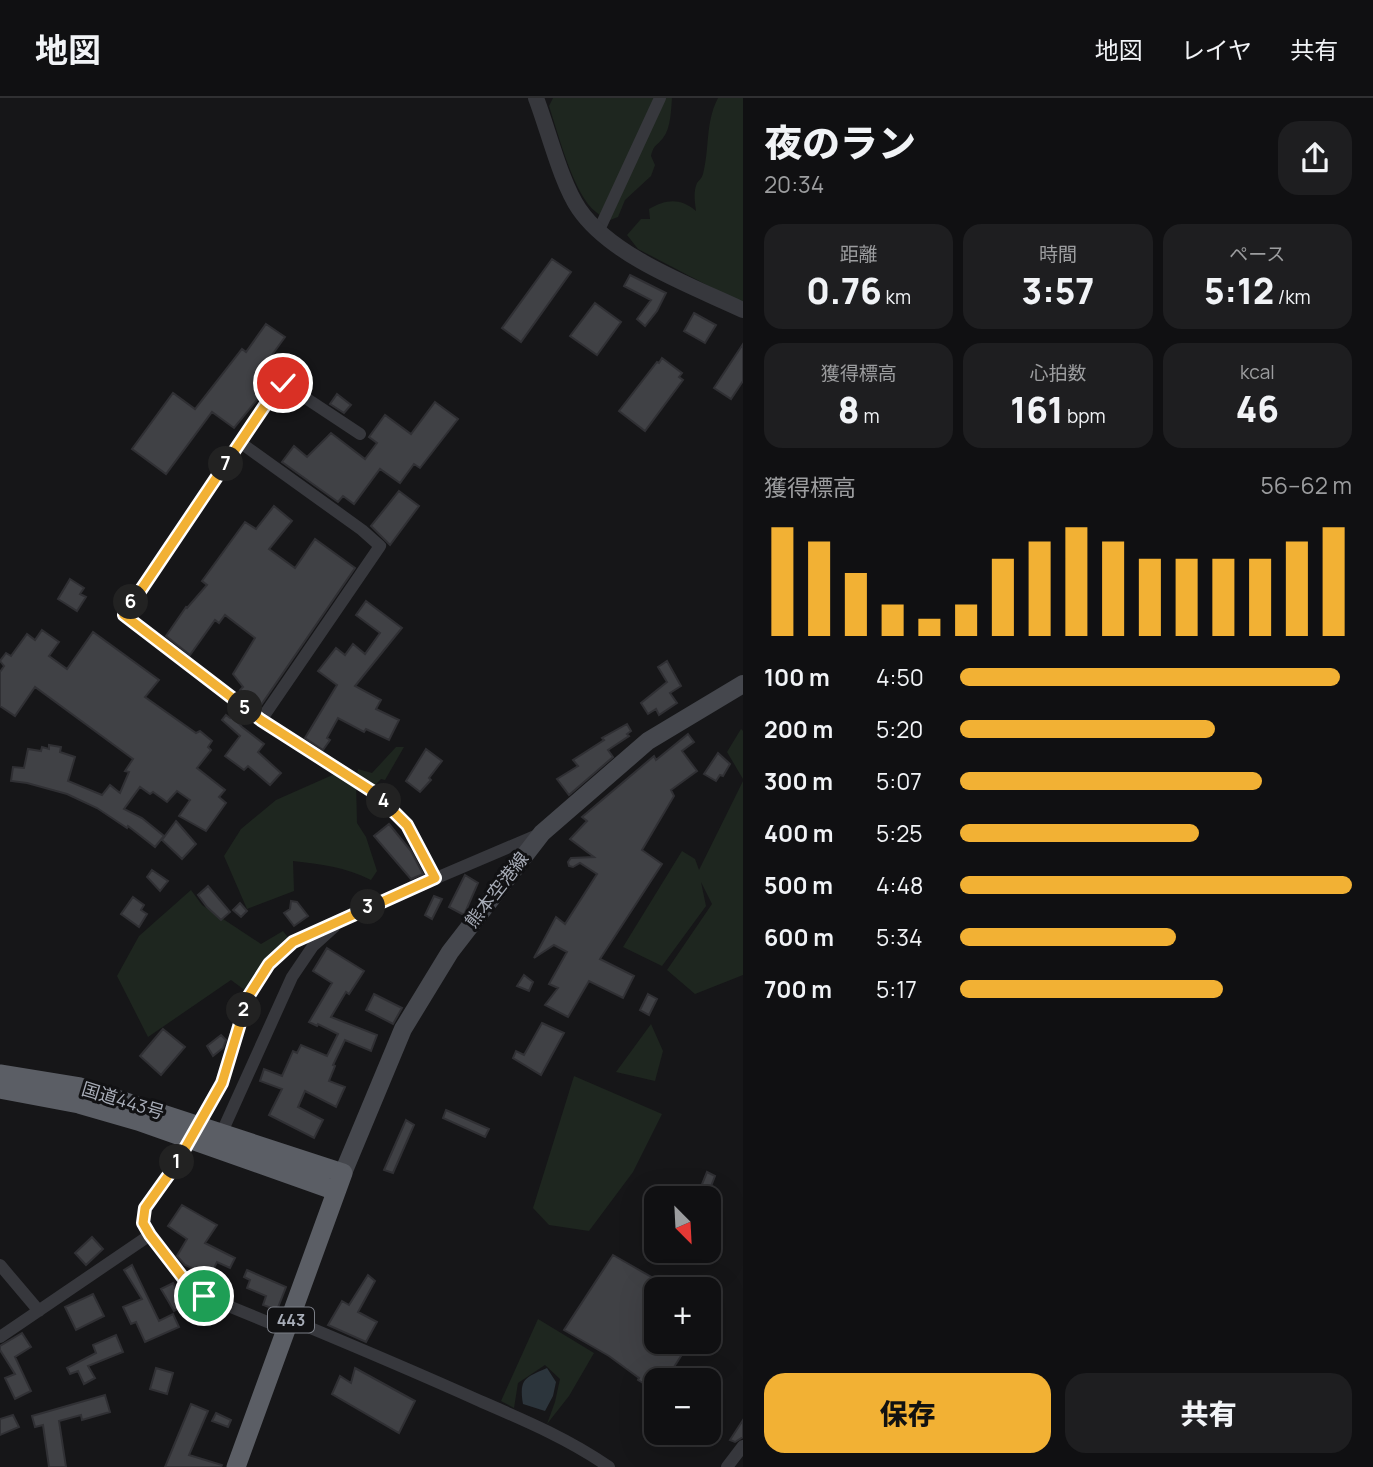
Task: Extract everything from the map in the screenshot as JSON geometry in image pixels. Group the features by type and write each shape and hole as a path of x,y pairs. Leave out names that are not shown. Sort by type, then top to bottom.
{"highway":[{"name":"国道443号","path":"0,1074 80,1087 343,1172"},
{"name":"国道443号","path":"0,1089 79,1104 138,1121 335,1191"},
{"name":"443","path":"236,1467 343,1172"}],"main road":[{"name":"熊本空港線","path":"343,1172 403,1029 450,952 542,833 648,741 743,684"}],"street":[{"path":"536,98 571,194 580,210 598,230 642,263 743,310"},
{"path":"598,230 660,98"},
{"path":"360,434 283,383 270,398 124,615 261,720 375,793 407,825 435,878"},
{"path":"241,443 362,530 380,546 261,720"},
{"path":"542,833 293,942 269,964 248,997 222,1083 175,1166 145,1208 143,1223 187,1283 204,1296 288,1328 301,1324 429,1378 530,1423 590,1454 609,1467"},
{"path":"222,1132 292,977 313,946 345,918"},
{"path":"0,1337 150,1235"},
{"path":"0,1265 39,1311"},
{"path":"727,1467 743,1447"}],"shaded area":[{"path":"553,98 672,98 668,129 654,147 651,156 655,165 651,176 625,200 618,217 610,220 599,215 581,192 549,106"},
{"path":"718,98 743,98 743,304 638,249 627,235 641,219 650,219 649,209 662,203 679,202 696,211 695,190 703,174 709,126"},
{"path":"741,729 743,731 743,779 727,752"},
{"path":"396,747 404,747 385,780 381,779 375,785 357,775 358,769 372,773"},
{"path":"337,773 356,781 357,823 366,837 377,871 371,880 342,869 293,861 294,891 247,909 224,856 241,829 276,800"},
{"path":"743,781 743,975 695,994 667,970 712,904 701,882 706,906 662,966 623,947 682,851 695,859 699,870"},
{"path":"191,890 202,905 261,944 283,931 290,940 250,994 231,980 148,1037 117,976 139,936"},
{"path":"651,1024 663,1051 655,1081 616,1072"},
{"path":"574,1076 662,1114 633,1172 589,1231 549,1225 533,1208"},
{"path":"538,1319 594,1353 569,1396 547,1424 560,1379 545,1365 518,1383 514,1408 501,1401"},
{"path":"547,1368 556,1382 553,1396 545,1411 523,1404 522,1389 525,1380"}],"building":[{"path":"552,259 571,272 521,342 502,328"},
{"path":"630,275 666,293 645,326 637,319 651,300 624,286"},
{"path":"595,303 621,322 597,355 570,336"},
{"path":"694,313 716,325 705,343 684,331"},
{"path":"266,324 285,337 264,366 278,374 234,428 212,412 166,474 132,449 173,393 195,409 242,349 246,352"},
{"path":"743,344 743,381 731,399 714,388"},
{"path":"662,358 682,373 679,377 683,380 645,431 619,411"},
{"path":"337,394 351,405 344,413 330,404"},
{"path":"435,402 458,419 420,468 414,464 400,483 380,469 354,504 343,496 338,502 282,462 294,446 307,457 331,433 365,459 377,443 369,437 385,415 411,434"},
{"path":"399,491 419,506 390,545 371,526"},
{"path":"274,506 292,521 269,549 295,568 315,539 355,568 261,705 240,690 243,687 233,674 255,638 225,615 219,623 215,620 190,655 166,636 186,607 207,585 202,581 245,522 256,529"},
{"path":"70,579 84,588 80,594 86,597 77,611 58,599"},
{"path":"366,601 402,628 355,686 381,700 376,709 399,720 389,740 366,729 364,732 338,718 323,750 305,738 337,685 318,671 336,648 345,655 353,644 365,654 380,633 356,615"},
{"path":"42,630 59,642 49,656 67,669 93,632 159,680 145,697 212,741 208,747 211,750 197,768 225,790 219,797 226,803 206,831 179,816 190,800 177,791 167,802 140,787 124,809 142,818 164,836 155,847 128,826 127,828 97,808 67,794 11,781 13,767 24,768 28,749 41,751 42,747 49,749 49,745 61,747 60,752 75,757 68,781 102,795 110,785 120,793 129,772 125,771 133,759 35,687 15,716 0,706 0,672 4,666 0,661 6,653 11,656 27,634 35,640"},
{"path":"667,661 681,686 670,693 677,703 659,715 656,709 648,714 641,703 667,682 658,667"},
{"path":"226,715 230,718 232,716 264,744 258,752 281,773 270,785 248,766 244,770 225,756 240,736 222,720"},
{"path":"627,724 631,731 627,734 629,736 608,750 613,757 569,795 557,779 578,766 573,760 604,740 602,738"},
{"path":"688,734 694,742 682,751 697,771 671,790 674,796 642,850 662,864 600,959 634,976 623,998 589,981 568,1017 545,1005 558,988 549,984 567,952 554,945 534,958 556,917 565,924 597,874 580,863 569,866 571,858 594,857 570,839 587,821 582,817 654,756 656,760"},
{"path":"426,749 442,761 420,792 406,781"},
{"path":"718,753 730,764 723,776 720,775 716,781 704,774"},
{"path":"176,821 196,844 182,859 162,840"},
{"path":"389,824 411,851 423,874 411,879 374,836"},
{"path":"152,870 168,881 160,891 147,877"},
{"path":"465,875 478,883 464,915 449,907"},
{"path":"208,886 230,912 221,920 198,895"},
{"path":"434,896 442,899 432,919 425,915"},
{"path":"133,897 144,905 141,910 147,914 139,927 121,914"},
{"path":"291,901 297,902 308,916 294,926 284,913 290,909"},
{"path":"240,903 247,911 241,917 233,910"},
{"path":"327,948 364,971 349,994 346,992 331,1017 377,1035 371,1051 345,1040 329,1081 345,1087 336,1107 305,1091 298,1107 323,1120 314,1138 269,1115 282,1089 260,1081 264,1069 282,1076 293,1051 297,1053 301,1045 327,1056 338,1034 309,1022 332,983 313,971"},
{"path":"524,975 533,982 529,991 517,986"},
{"path":"374,994 402,1008 393,1024 366,1010"},
{"path":"648,994 657,999 649,1015 640,1010"},
{"path":"542,1023 564,1033 541,1075 513,1058 516,1051 524,1055"},
{"path":"163,1029 185,1047 161,1075 140,1056"},
{"path":"221,1035 226,1040 223,1048 213,1056 207,1046"},
{"path":"446,1110 489,1129 485,1137 443,1118"},
{"path":"406,1120 414,1125 393,1173 384,1170"},
{"path":"707,1172 715,1176 711,1186 701,1186"},
{"path":"182,1205 217,1225 205,1243 235,1258 230,1268 217,1262 210,1276 185,1265 177,1256 187,1239 168,1226"},
{"path":"92,1237 103,1249 86,1265 75,1253"},
{"path":"613,1255 651,1277 644,1277 644,1354 682,1354 673,1368 644,1368 644,1384 609,1356 564,1330"},
{"path":"132,1265 159,1321 173,1314 179,1327 145,1342 136,1322 131,1324 123,1307 142,1299 124,1270"},
{"path":"247,1270 286,1287 277,1310 263,1305 266,1296 247,1288 250,1280 244,1277"},
{"path":"368,1275 375,1281 358,1312 377,1322 366,1342 328,1325 342,1301 349,1305"},
{"path":"173,1283 185,1305 174,1311 161,1289"},
{"path":"93,1294 104,1316 76,1330 65,1307"},
{"path":"22,1333 31,1347 15,1357 31,1391 15,1399 5,1378 15,1374 0,1346"},
{"path":"116,1335 123,1352 88,1366 95,1378 84,1384 78,1371 70,1374 67,1368 96,1353 93,1345"},
{"path":"156,1368 173,1373 167,1394 150,1389"},
{"path":"355,1368 415,1401 399,1433 332,1394 340,1376 351,1383"},
{"path":"105,1395 110,1412 82,1420 81,1415 59,1421 66,1467 49,1467 43,1425 35,1427 32,1416"},
{"path":"191,1404 208,1411 189,1455 222,1465 221,1467 165,1467"},
{"path":"216,1413 231,1420 228,1427 212,1421"},
{"path":"13,1415 19,1427 0,1435 0,1419"},
{"path":"743,1420 743,1437 735,1442 730,1440"}],"route":[{"path":"204,1296 187,1283 150,1235 143,1223 145,1208 175,1166 222,1083 248,997 269,964 293,942 435,878 407,825 375,793 261,720 124,615 270,398 283,383"}]}
